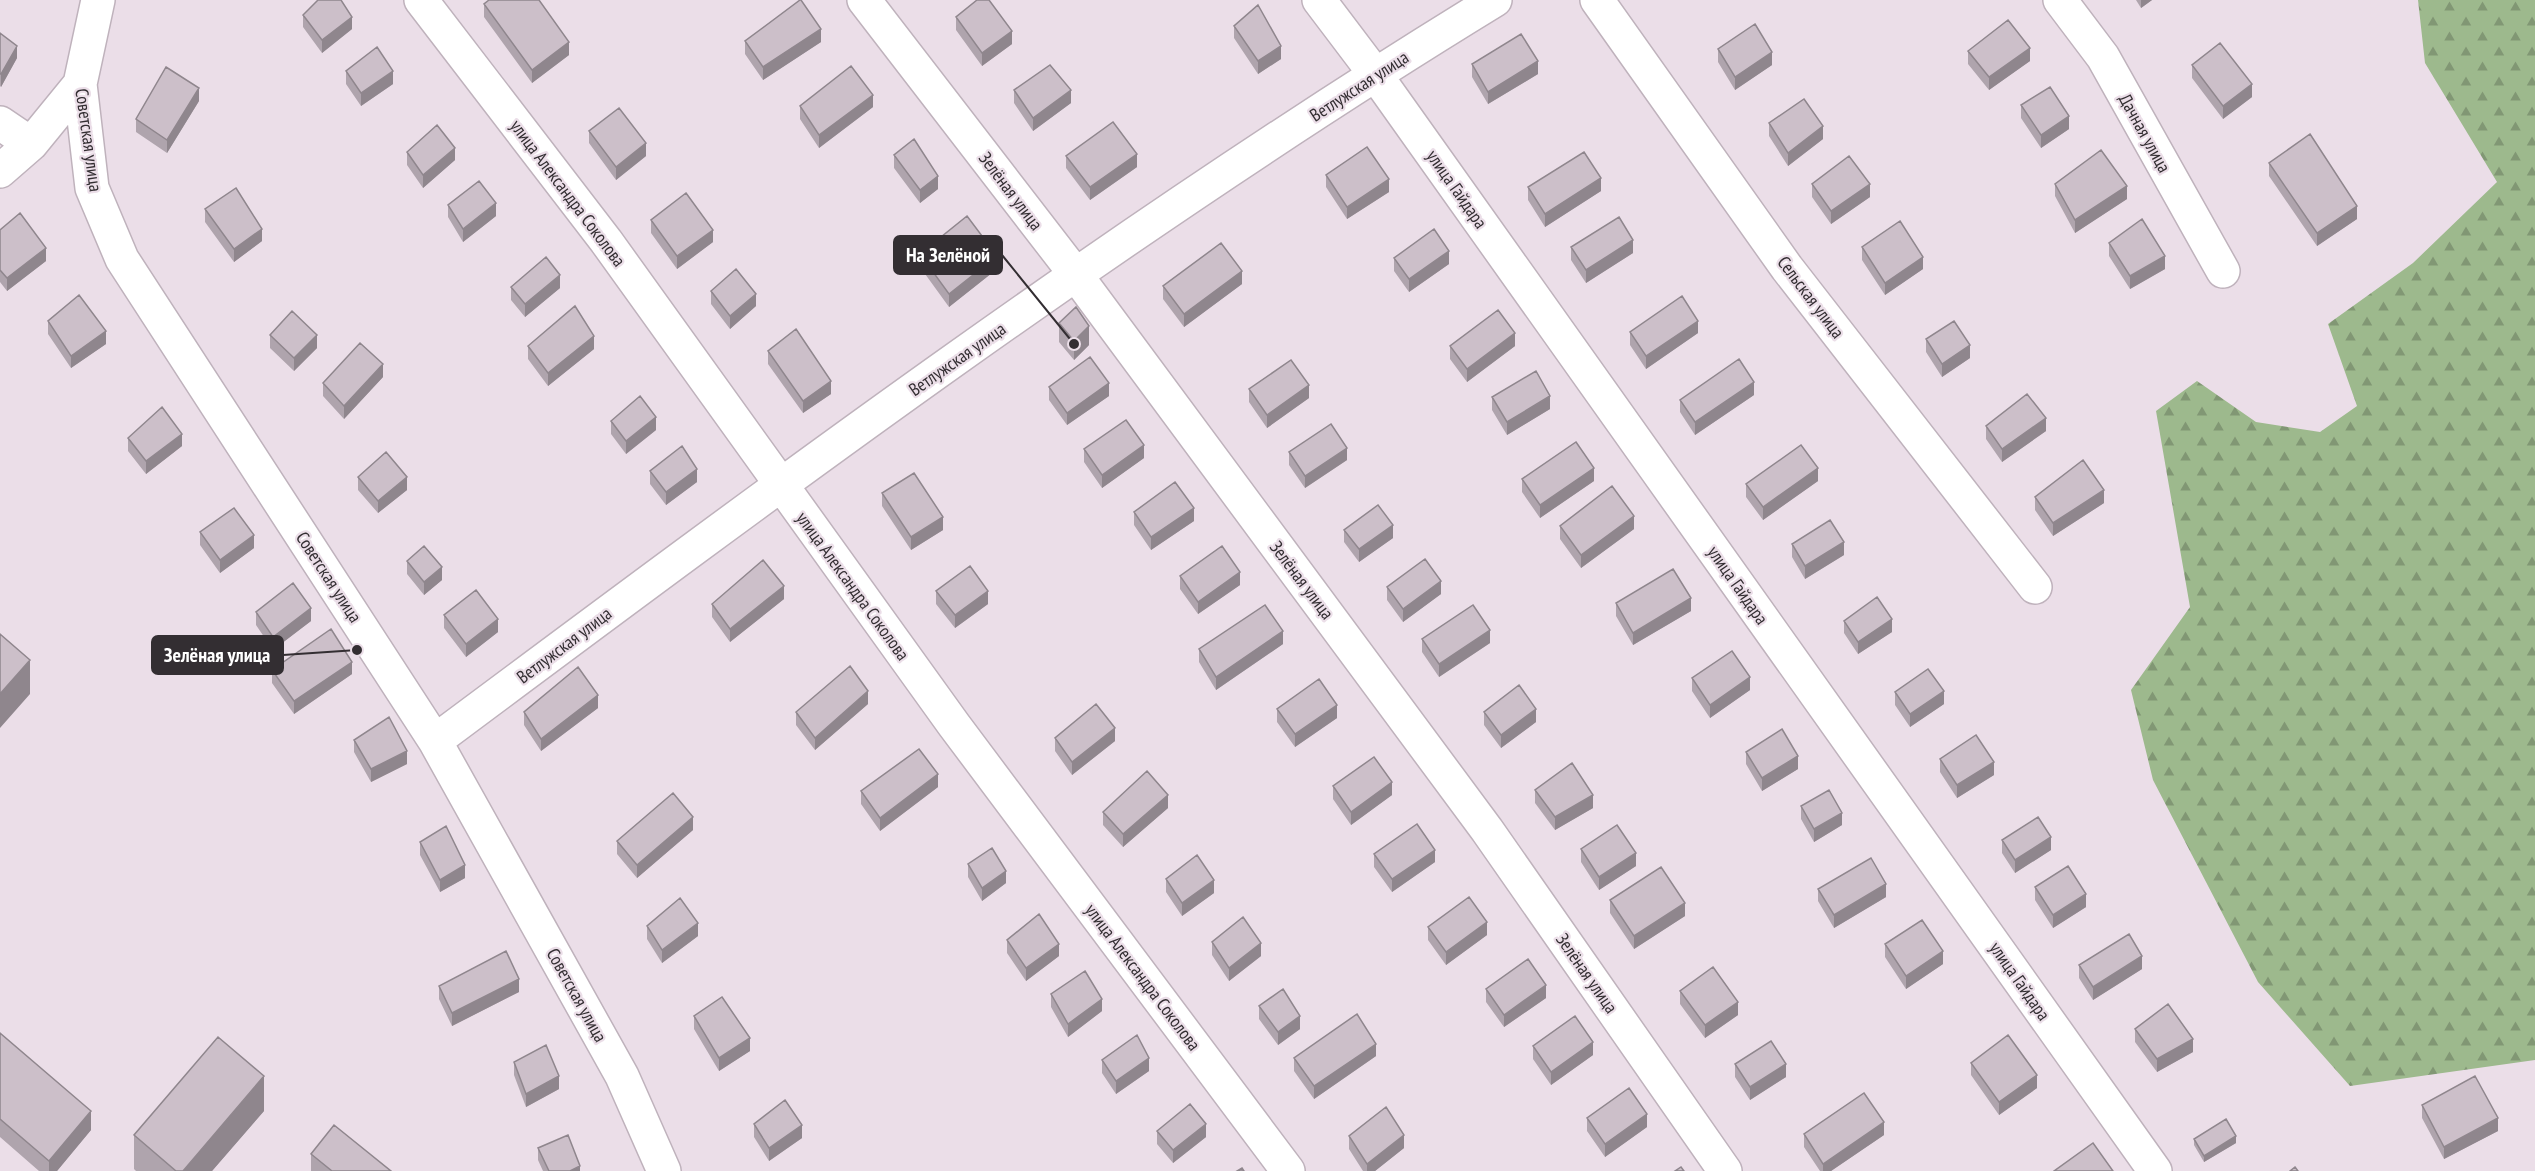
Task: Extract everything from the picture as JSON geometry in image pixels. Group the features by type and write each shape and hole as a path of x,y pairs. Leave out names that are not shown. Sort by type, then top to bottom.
{"street":[{"name":"Советская улица","path":"98,0 80,84 92,188 122,258 435,741 622,1076 664,1171"},
{"name":"улица Александра Соколова","path":"421,0 606,241 954,725 1288,1171"},
{"name":"Зелёная улица","path":"864,0 1076,275 1487,830 1725,1171"},
{"name":"улица Гайдара","path":"1319,0 1375,74 2155,1171"},
{"name":"Ветлужская улица","path":"435,741 780,484 1076,275 1375,74 1495,0"},
{"name":"Сельская улица","path":"1597,0 1787,268 2036,587"},
{"name":"Дачная улица","path":"2060,0 2103,57 2223,271"},
{"path":"0,171 31,144 80,84"},
{"path":"0,123 31,144"}],"green space":[{"path":"2418,0 2535,0 2535,1060 2350,1086 2258,982 2153,780 2131,690 2190,607 2156,411 2197,381 2256,422 2320,432 2357,406 2328,324 2413,263 2497,182 2425,63"}],"building":[{"path":"318,0 341,0 352,17 322,40 303,15"},
{"path":"489,0 539,0 569,42 532,70 484,4"},
{"path":"800,0 821,29 763,67 745,41"},
{"path":"977,0 989,0 1012,31 982,53 956,17"},
{"path":"1258,5 1281,46 1258,61 1234,26"},
{"path":"2008,20 2030,48 1989,77 1968,51"},
{"path":"1755,24 1772,52 1735,77 1718,49"},
{"path":"0,33 17,46 1,74 0,74"},
{"path":"1521,34 1538,61 1488,92 1472,64"},
{"path":"2220,43 2252,84 2223,106 2192,65"},
{"path":"377,47 393,71 361,93 346,71"},
{"path":"1050,65 1071,90 1033,118 1014,90"},
{"path":"851,66 873,95 819,135 800,106"},
{"path":"166,67 199,88 167,140 136,119"},
{"path":"2050,87 2069,116 2041,135 2021,105"},
{"path":"1804,99 1823,126 1788,153 1769,123"},
{"path":"619,108 646,143 616,167 589,131"},
{"path":"1113,122 1137,154 1090,187 1066,156"},
{"path":"437,125 455,148 423,175 407,152"},
{"path":"2310,134 2357,206 2317,233 2269,163"},
{"path":"914,139 938,176 920,190 894,155"},
{"path":"1367,147 1389,179 1347,207 1326,175"},
{"path":"2101,150 2127,186 2075,220 2055,184"},
{"path":"1584,152 1601,178 1545,214 1528,187"},
{"path":"1849,156 1870,184 1831,211 1812,184"},
{"path":"479,181 496,203 463,229 448,205"},
{"path":"236,188 262,229 234,249 205,209"},
{"path":"686,193 713,230 677,256 651,220"},
{"path":"20,213 46,248 7,278 0,270 0,230"},
{"path":"967,216 997,256 949,294 920,254"},
{"path":"1619,217 1633,240 1586,270 1571,247"},
{"path":"2142,219 2165,256 2130,276 2109,243"},
{"path":"1900,221 1923,257 1885,283 1862,247"},
{"path":"1434,229 1449,251 1409,279 1394,258"},
{"path":"1221,243 1242,271 1184,314 1163,286"},
{"path":"546,257 560,275 525,304 511,287"},
{"path":"736,269 756,294 730,316 711,291"},
{"path":"79,295 106,331 71,356 48,321"},
{"path":"1682,296 1698,321 1646,356 1630,332"},
{"path":"575,306 594,336 548,373 528,346"},
{"path":"1076,307 1089,326 1074,341 1059,323"},
{"path":"1498,310 1515,333 1467,369 1450,346"},
{"path":"292,311 317,335 294,358 270,335"},
{"path":"1954,321 1970,345 1942,364 1926,339"},
{"path":"796,329 831,381 803,401 768,351"},
{"path":"360,343 383,364 344,406 323,383"},
{"path":"1090,357 1109,383 1067,413 1049,387"},
{"path":"1739,359 1754,382 1695,422 1680,400"},
{"path":"1291,360 1309,385 1267,415 1249,389"},
{"path":"1536,371 1550,396 1507,422 1492,397"},
{"path":"2027,394 2046,418 2002,449 1986,426"},
{"path":"640,396 656,417 626,441 611,421"},
{"path":"162,407 182,434 146,461 128,438"},
{"path":"1126,420 1144,445 1102,475 1084,449"},
{"path":"1331,424 1347,448 1305,476 1289,452"},
{"path":"1576,442 1594,468 1540,505 1522,479"},
{"path":"1801,445 1818,468 1763,507 1746,484"},
{"path":"682,446 697,469 666,492 650,471"},
{"path":"386,452 407,477 378,501 358,477"},
{"path":"2083,460 2104,490 2053,523 2035,497"},
{"path":"914,473 943,517 911,537 882,493"},
{"path":"1175,482 1194,508 1151,537 1134,512"},
{"path":"1612,486 1634,516 1581,555 1560,526"},
{"path":"1378,505 1393,525 1359,549 1344,530"},
{"path":"234,508 254,535 220,560 200,532"},
{"path":"1830,520 1844,542 1805,566 1792,544"},
{"path":"424,546 442,567 424,582 407,561"},
{"path":"1222,546 1240,572 1198,602 1180,576"},
{"path":"1425,559 1441,581 1403,609 1387,587"},
{"path":"763,560 784,586 730,629 712,604"},
{"path":"970,566 988,591 955,615 936,591"},
{"path":"1673,569 1691,598 1633,633 1616,603"},
{"path":"293,583 311,608 273,637 256,612"},
{"path":"476,590 498,619 466,644 444,615"},
{"path":"1877,597 1892,619 1858,642 1844,621"},
{"path":"1265,605 1283,631 1216,677 1199,649"},
{"path":"1473,605 1490,630 1439,664 1422,639"},
{"path":"331,629 352,662 294,701 272,670"},
{"path":"0,634 30,660 0,694"},
{"path":"1732,651 1750,677 1710,705 1692,678"},
{"path":"850,666 868,691 815,738 796,712"},
{"path":"578,667 598,695 541,739 524,712"},
{"path":"1928,669 1944,691 1910,714 1895,692"},
{"path":"1319,679 1337,705 1295,734 1277,709"},
{"path":"1519,685 1536,709 1501,735 1484,712"},
{"path":"1096,704 1115,728 1072,762 1055,738"},
{"path":"389,717 407,751 371,769 354,740"},
{"path":"1782,729 1798,756 1762,778 1746,752"},
{"path":"1976,735 1994,762 1957,785 1940,759"},
{"path":"919,749 938,774 880,818 861,791"},
{"path":"1374,757 1392,782 1351,812 1333,786"},
{"path":"1572,763 1593,795 1555,817 1535,790"},
{"path":"1147,771 1168,795 1123,834 1103,812"},
{"path":"1829,790 1842,813 1814,829 1801,806"},
{"path":"673,793 693,817 637,865 617,841"},
{"path":"2038,817 2051,837 2015,860 2002,840"},
{"path":"1417,824 1435,850 1392,879 1374,854"},
{"path":"1617,825 1636,853 1599,877 1581,849"},
{"path":"446,826 465,865 440,880 420,842"},
{"path":"992,848 1006,871 982,888 968,864"},
{"path":"1197,855 1214,880 1182,903 1166,879"},
{"path":"1871,858 1886,884 1834,915 1818,889"},
{"path":"2068,866 2086,894 2053,915 2035,887"},
{"path":"1661,867 1685,903 1634,936 1610,900"},
{"path":"1469,897 1487,922 1446,952 1428,927"},
{"path":"680,898 698,923 662,950 647,926"},
{"path":"1039,914 1059,944 1026,968 1007,940"},
{"path":"1243,917 1261,943 1229,968 1212,942"},
{"path":"1922,920 1943,951 1906,976 1885,944"},
{"path":"2129,934 2142,956 2093,987 2079,965"},
{"path":"506,951 519,979 452,1013 439,986"},
{"path":"1528,959 1546,985 1504,1015 1486,989"},
{"path":"1713,967 1738,1002 1705,1025 1680,991"},
{"path":"1085,971 1102,999 1068,1024 1051,994"},
{"path":"1283,989 1300,1016 1278,1032 1259,1006"},
{"path":"722,997 750,1038 719,1058 694,1016"},
{"path":"2168,1004 2193,1039 2157,1059 2135,1029"},
{"path":"1357,1014 1376,1044 1314,1086 1294,1058"},
{"path":"1575,1016 1593,1042 1551,1072 1533,1046"},
{"path":"0,1033 91,1111 49,1161 0,1119"},
{"path":"1137,1035 1149,1058 1116,1081 1102,1060"},
{"path":"2008,1035 2037,1075 1999,1102 1971,1063"},
{"path":"218,1037 264,1076 183,1171 176,1171 134,1135"},
{"path":"1771,1041 1786,1064 1750,1087 1735,1064"},
{"path":"546,1045 559,1076 526,1094 514,1062"},
{"path":"2475,1076 2498,1118 2444,1147 2422,1105"},
{"path":"1629,1088 1647,1114 1605,1144 1587,1118"},
{"path":"1864,1093 1884,1122 1823,1164 1804,1134"},
{"path":"785,1100 802,1125 769,1148 754,1124"},
{"path":"1190,1104 1206,1124 1173,1150 1157,1131"},
{"path":"1386,1107 1404,1135 1367,1164 1349,1136"},
{"path":"2226,1119 2236,1136 2204,1156 2194,1139"},
{"path":"334,1125 391,1171 332,1171 311,1154"},
{"path":"568,1135 580,1166 570,1171 549,1171 538,1148"},
{"path":"2093,1143 2113,1171 2054,1171"}],"place":[{"name":"На Зелёной","path":"1074,344"},
{"name":"Зелёная улица","path":"357,650"}]}
